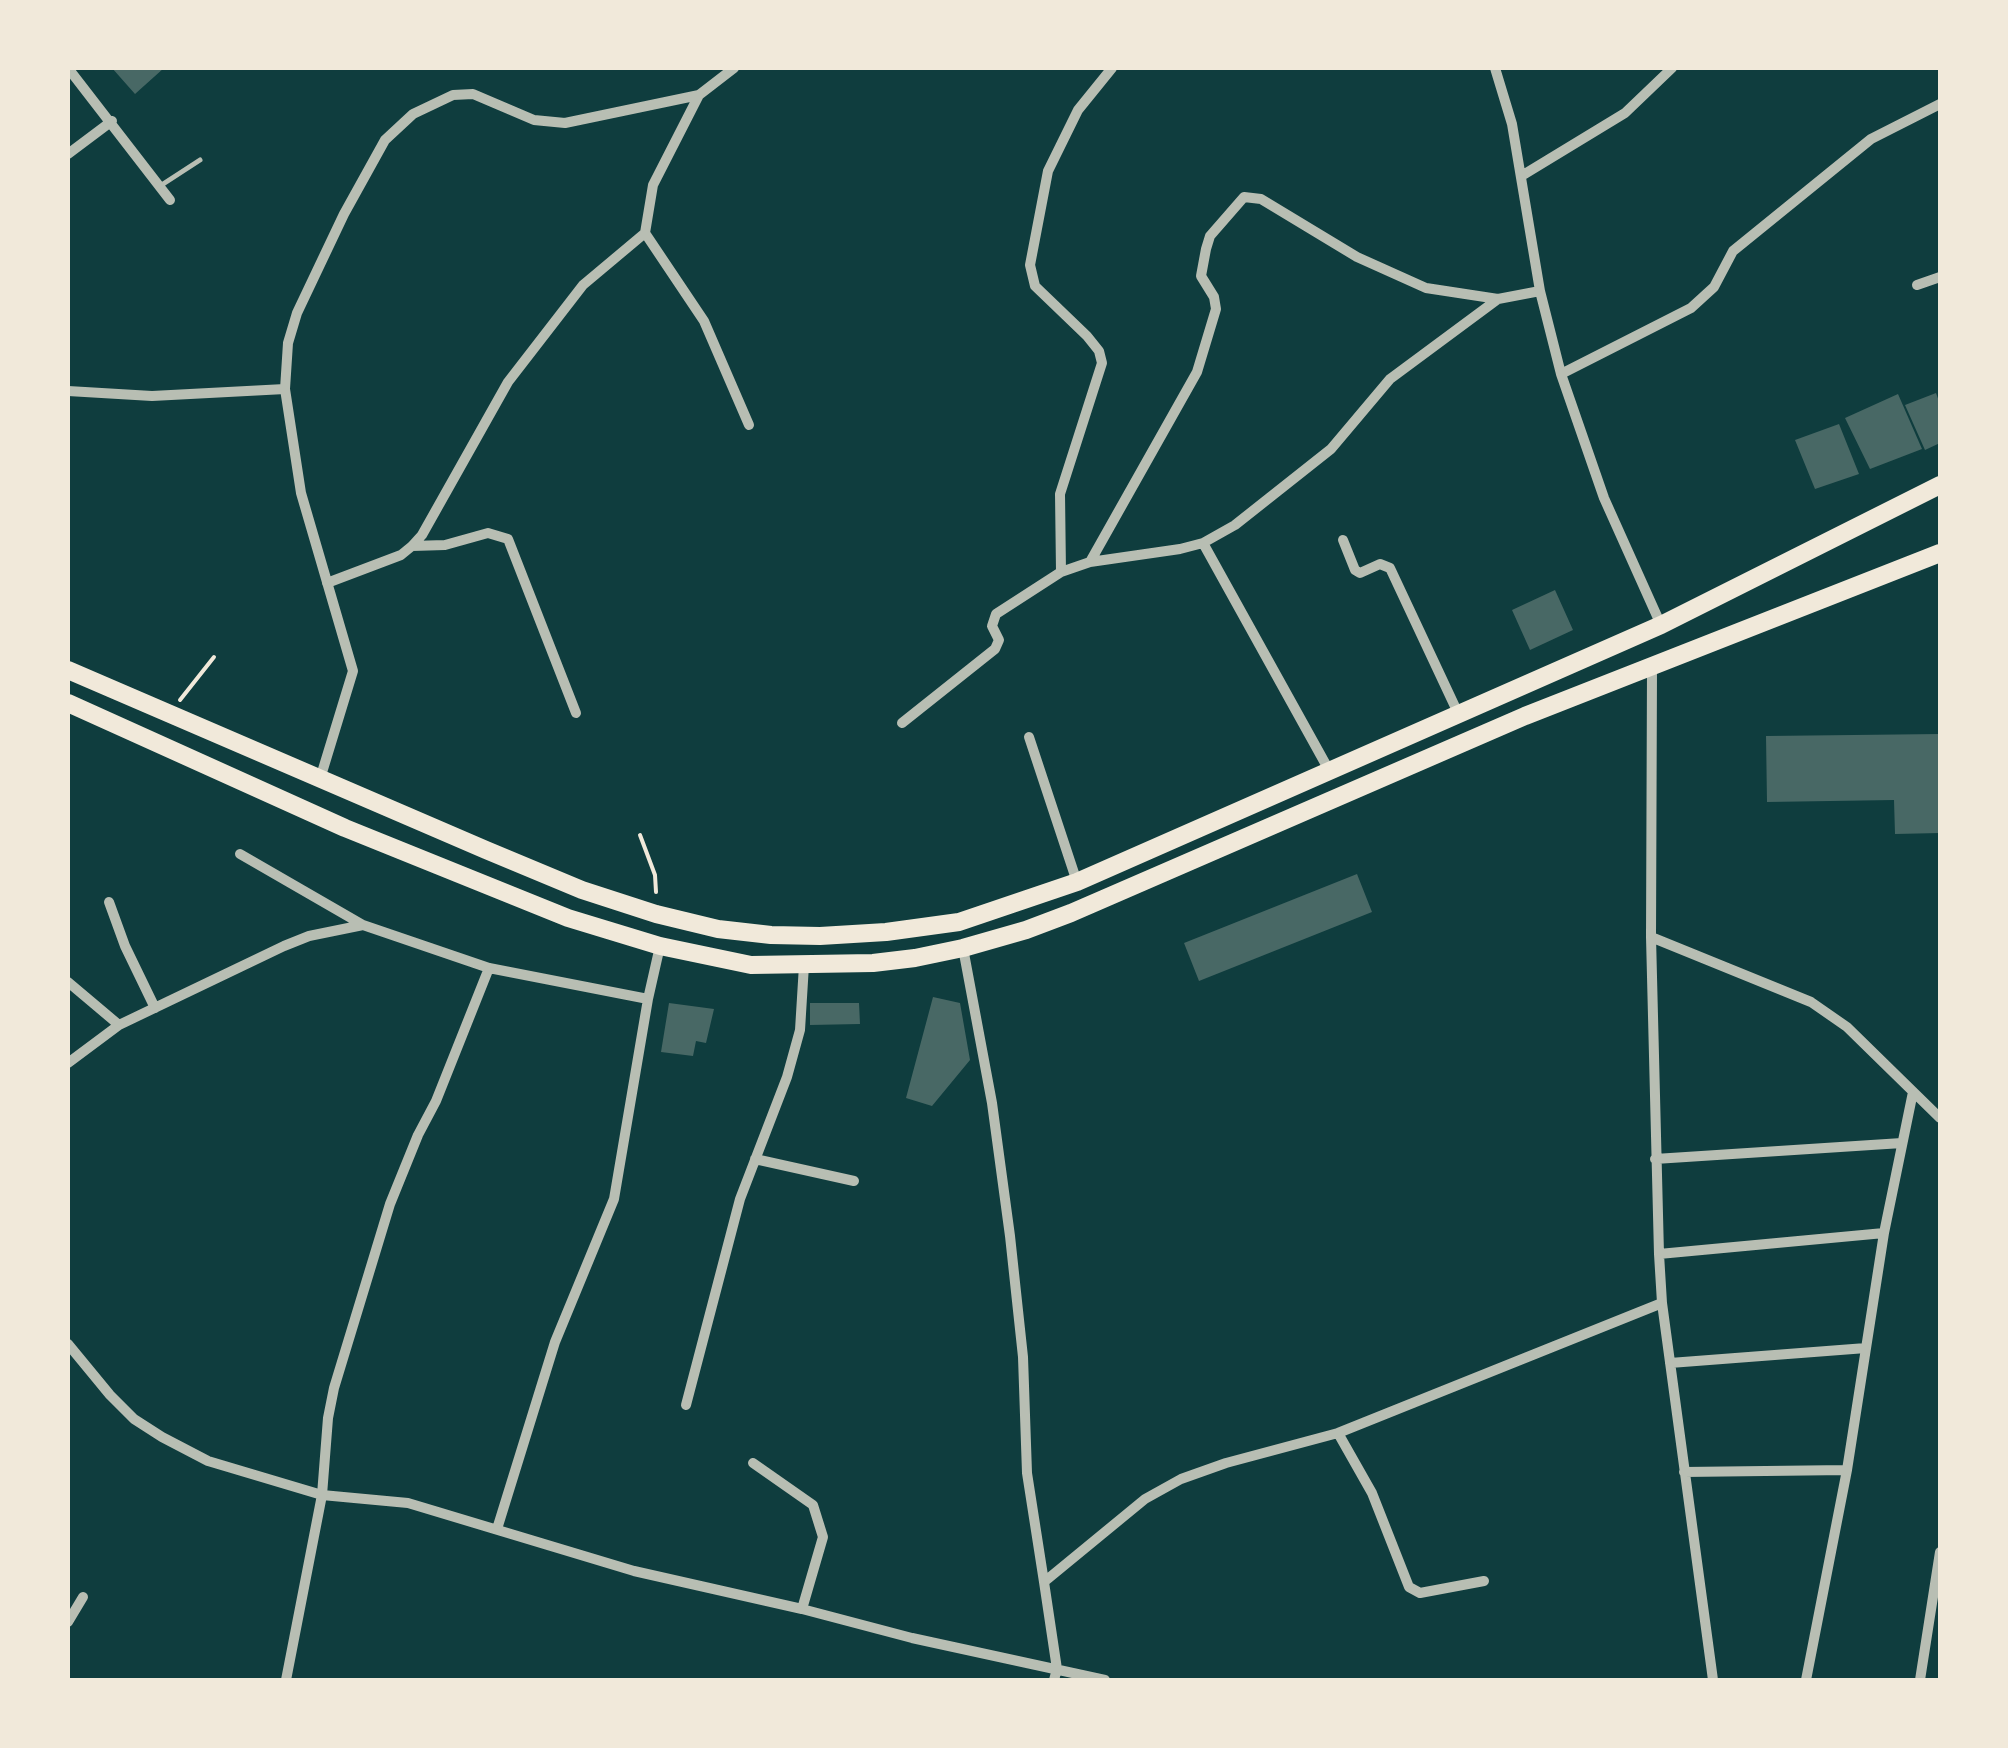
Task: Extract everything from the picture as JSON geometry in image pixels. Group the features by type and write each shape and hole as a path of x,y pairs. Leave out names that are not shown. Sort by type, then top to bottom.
{"highway":[{"path":"68,670 582,890 656,914 718,929 771,935 886,932 959,922 1077,882 1662,624 1940,485"},
{"path":"68,703 382,842 568,918 660,946 751,965 916,958 1026,930 1071,913 1525,716 1940,552"}],"street":[{"path":"68,68 170,200"},
{"path":"326,583 402,555 422,535 508,382 583,285 645,233 654,185 699,95 734,68"},
{"path":"1061,572 1060,494 1102,364 1099,350 1087,336 1035,286 1030,265 1048,170 1078,110 1112,68"},
{"path":"1495,68 1523,174 1540,291 1561,374 1604,498 1662,624"},
{"path":"1523,174 1625,113 1672,68"},
{"path":"320,779 354,671 302,493 285,389 288,342 322,259 384,140 412,114 453,94 473,94 534,120 565,123 699,95"},
{"path":"1561,374 1691,308 1714,287 1732,251 1871,139 1940,104"},
{"path":"68,154 112,121"},
{"path":"1090,562 1197,372 1216,308 1201,276 1206,249 1210,236 1244,197 1261,199 1357,257 1426,288 1498,299 1540,291"},
{"path":"645,233 704,321 749,425"},
{"path":"1918,285 1940,277"},
{"path":"902,722 950,687 998,644 992,626 996,614 1061,572 1090,562 1203,543 1261,506 1331,449 1390,379 1498,299"},
{"path":"68,390 152,396 285,389"},
{"path":"412,546 445,545 488,533 508,539 576,713"},
{"path":"1343,540 1354,570 1360,573 1380,564 1390,568 1458,713"},
{"path":"1203,543 1330,772"},
{"path":"1652,668 1651,937 1662,1303 1713,1680"},
{"path":"1029,737 1077,882"},
{"path":"240,854 363,925 489,968 648,999"},
{"path":"109,902 154,1008"},
{"path":"68,1064 119,1025 284,946 309,936 363,925"},
{"path":"1651,937 1810,1002 1847,1027 1940,1118"},
{"path":"498,1530 555,1342 614,1200 660,946"},
{"path":"963,948 992,1103 1010,1236 1023,1357 1027,1473 1056,1675"},
{"path":"686,1405 740,1199 787,1077 800,1030 804,965"},
{"path":"286,1680 322,1495 334,1388 390,1204 489,968"},
{"path":"68,982 119,1025"},
{"path":"1806,1680 1846,1470 1884,1234 1913,1092"},
{"path":"1655,1159 1902,1143"},
{"path":"756,1159 854,1181"},
{"path":"1660,1254 1884,1234"},
{"path":"1044,1582 1145,1499 1181,1479 1338,1432 1662,1303"},
{"path":"68,1344 134,1419 208,1461 322,1495 408,1503 634,1571 802,1609 1056,1675 1105,1680"},
{"path":"1670,1364 1866,1348"},
{"path":"1338,1432 1372,1493 1409,1586 1420,1593 1484,1580"},
{"path":"753,1463 812,1506 818,1521 823,1537 802,1609"},
{"path":"1684,1472 1846,1470"},
{"path":"1920,1680 1940,1552"},
{"path":"68,1622 84,1597"}],"lane":[{"path":"160,186 200,160"}],"path":[{"path":"168,714 214,656"},
{"path":"640,835 656,875 656,914"}],"building":[{"path":"112,68 164,68 135,94"},
{"path":"1936,393 1940,404 1940,443 1925,450 1905,405"},
{"path":"1898,394 1922,449 1870,469 1845,418"},
{"path":"1839,424 1859,474 1815,489 1795,440"},
{"path":"1555,590 1573,630 1530,650 1512,610"},
{"path":"1940,734 1940,833 1895,834 1894,800 1767,802 1766,736"},
{"path":"1357,874 1372,912 1199,981 1184,943"},
{"path":"933,997 960,1003 970,1060 932,1106 906,1098"},
{"path":"669,1003 714,1009 706,1043 696,1041 693,1056 661,1052"},
{"path":"810,1003 859,1003 860,1024 810,1025"}]}
